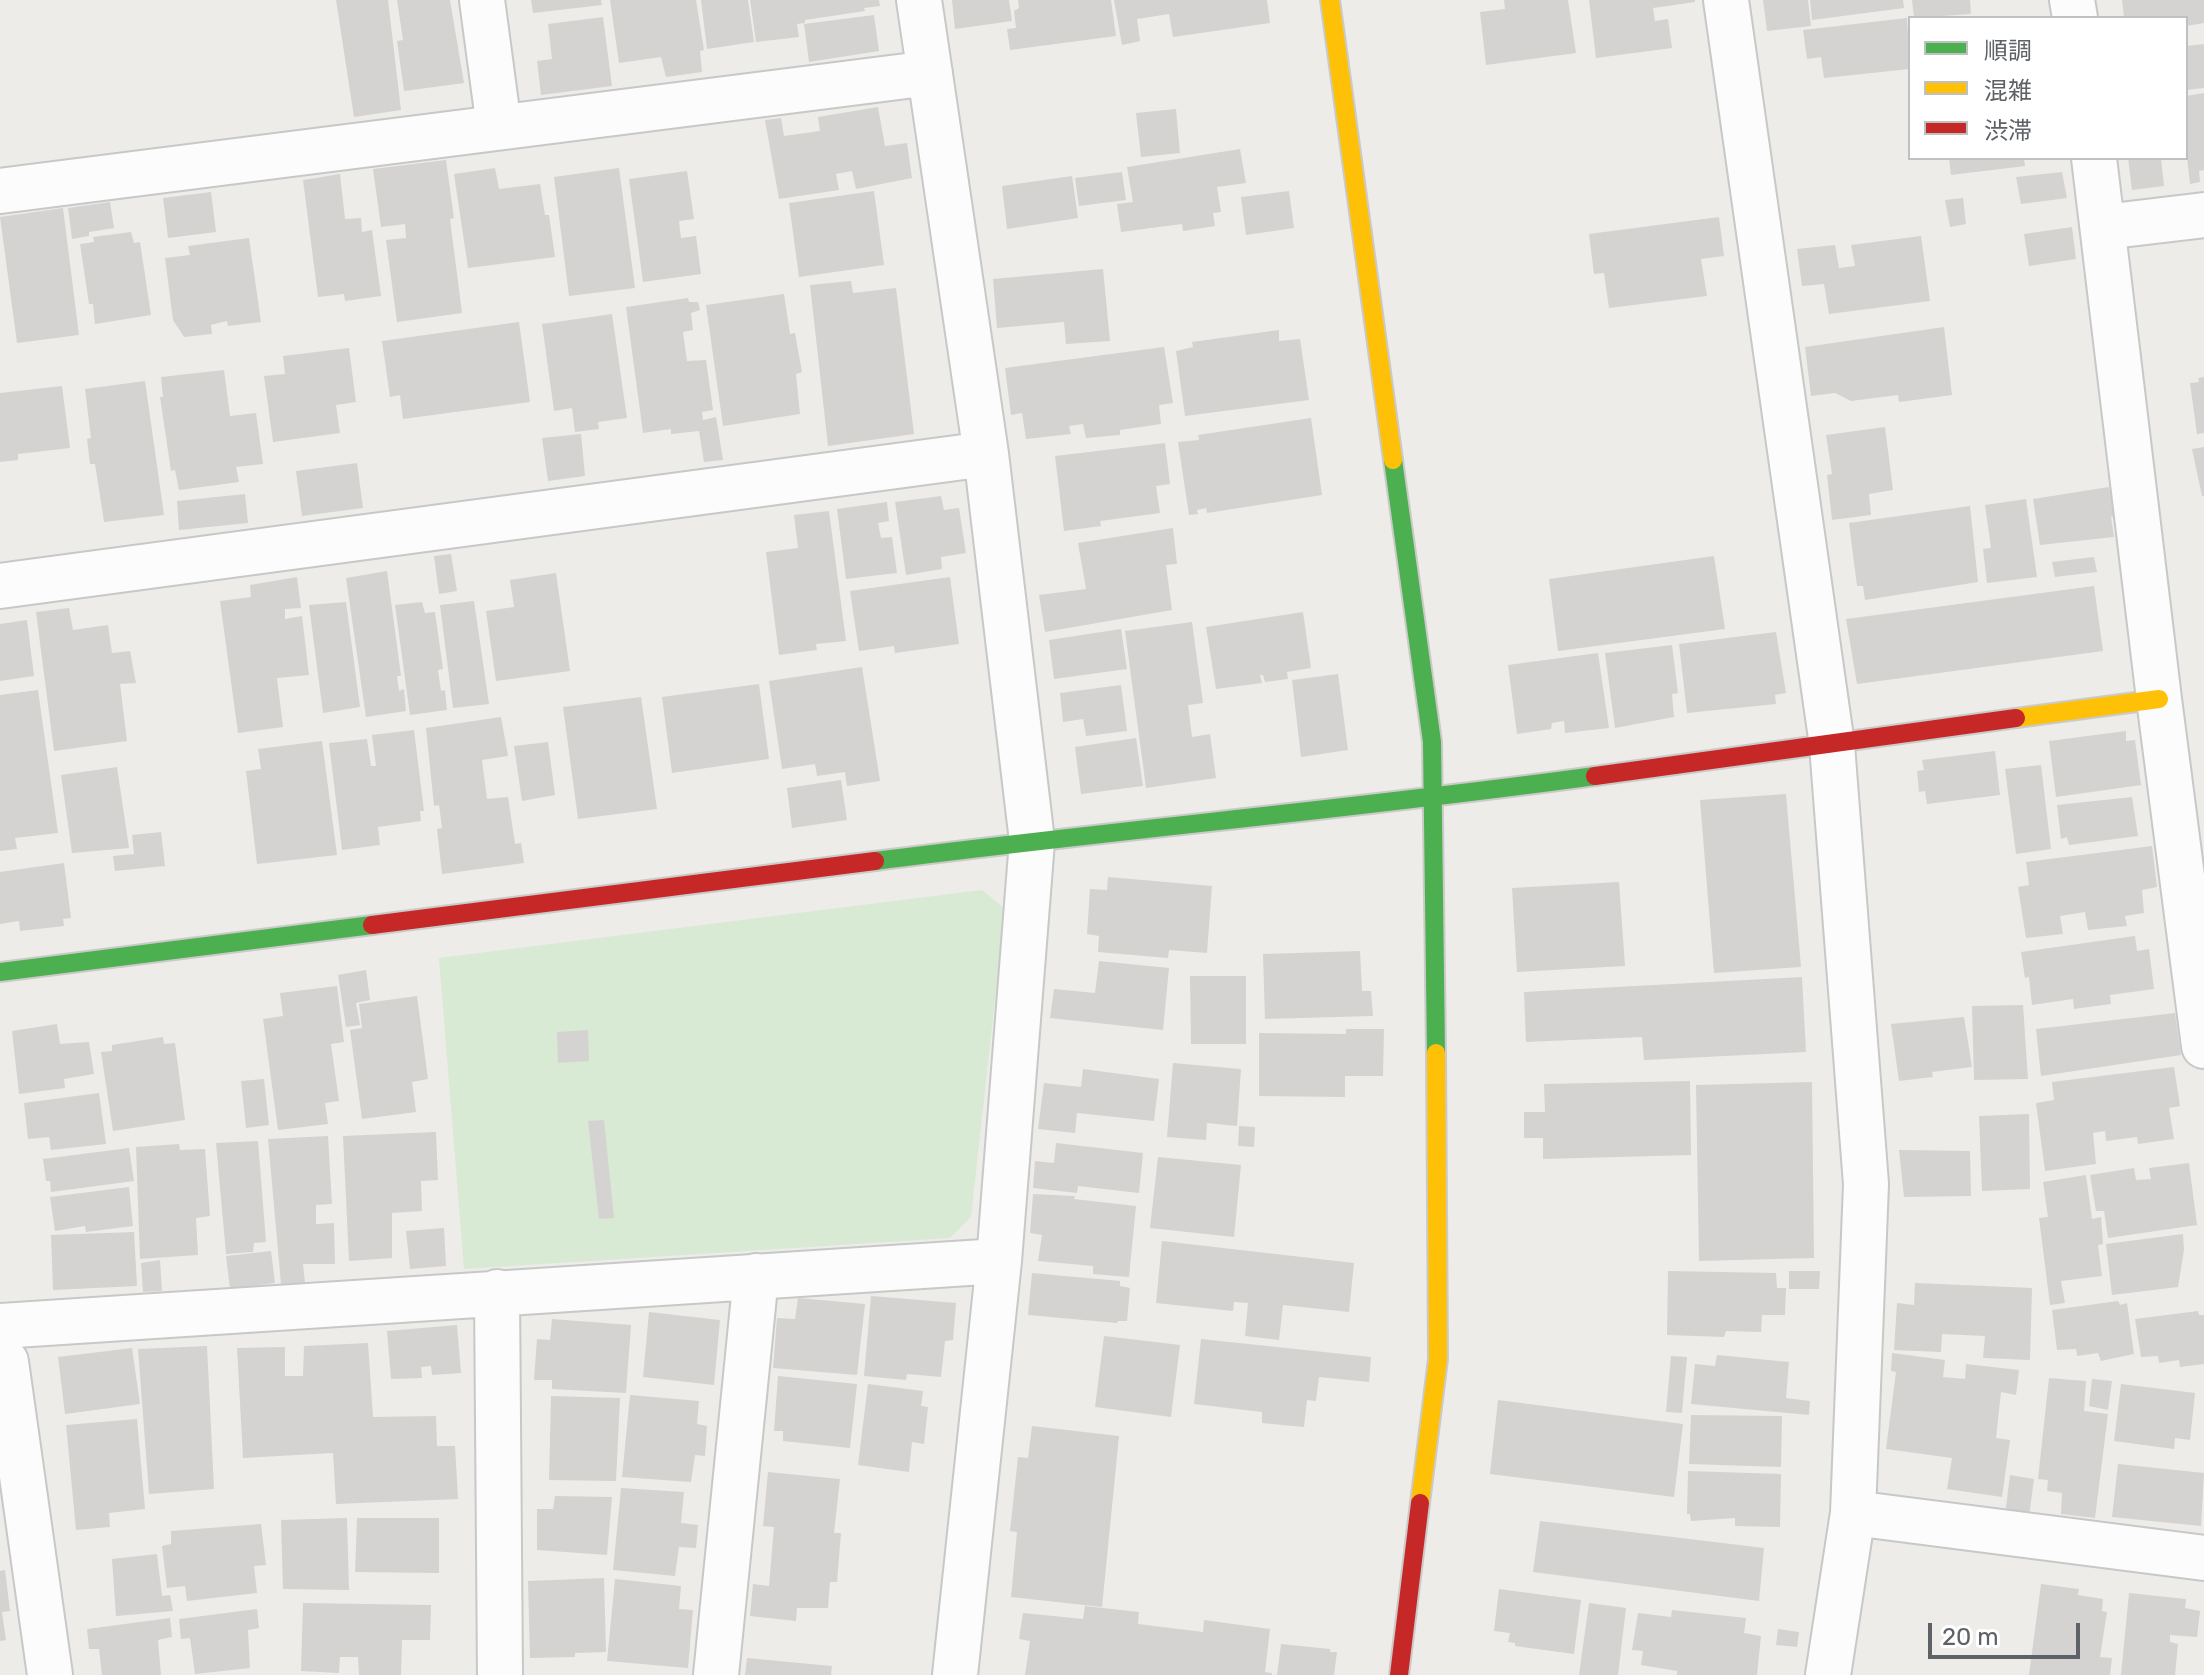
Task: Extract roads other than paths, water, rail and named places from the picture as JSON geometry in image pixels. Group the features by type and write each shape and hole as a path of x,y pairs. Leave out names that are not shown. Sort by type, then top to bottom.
{"street":[{"path":"482,0 499,127"},
{"path":"919,0 986,454 1032,841 999,1261 955,1675"},
{"path":"1330,0 1432,742 1438,1359 1399,1675"},
{"path":"1726,0 1832,745 1866,1184 1853,1513 1828,1675"},
{"path":"0,191 930,73"},
{"path":"2094,160 2204,1046"},
{"path":"2104,227 2204,215"},
{"path":"0,586 986,454"},
{"path":"0,972 1032,841 1434,798 2159,699"},
{"path":"0,1326 999,1261"},
{"path":"716,1675 756,1276"},
{"path":"497,1292 500,1675"},
{"path":"0,1357 6,1362 50,1675"},
{"path":"1853,1513 2204,1558"}]}
